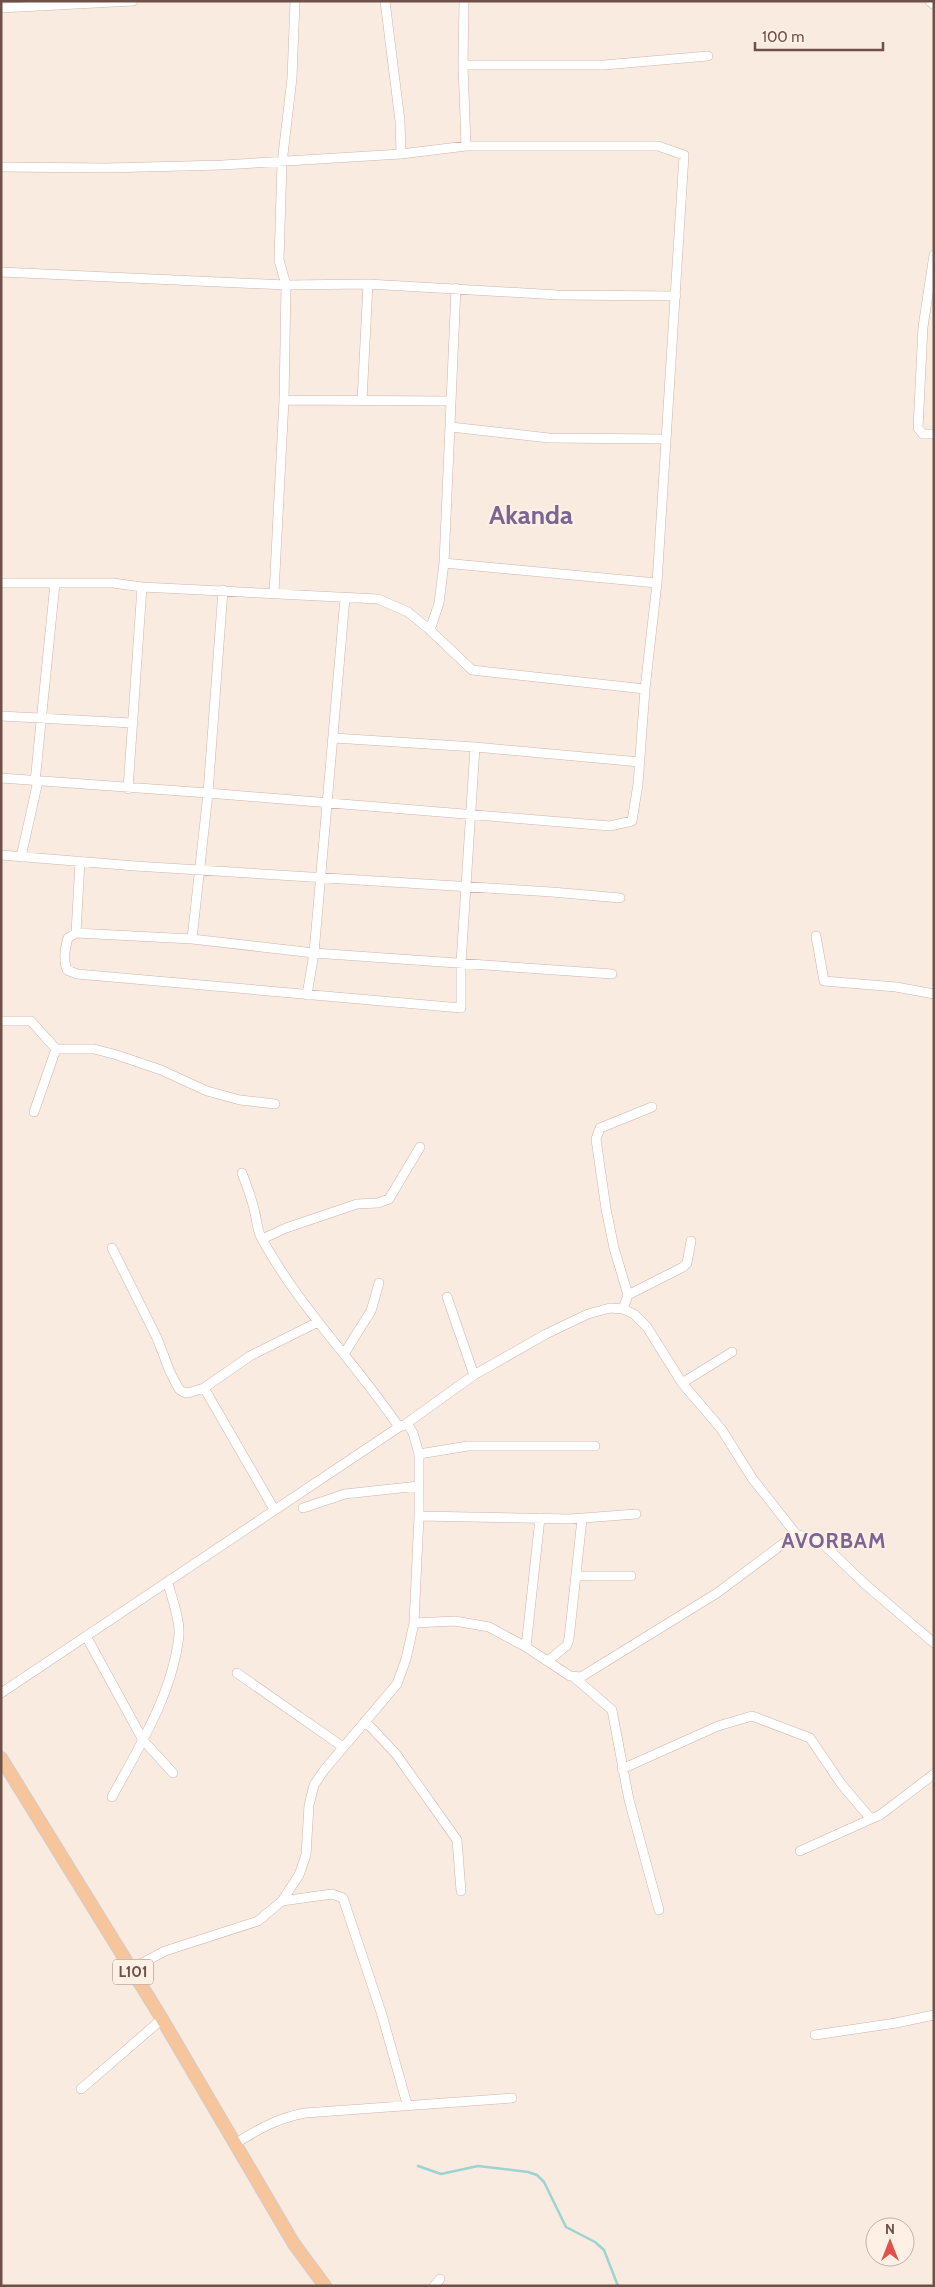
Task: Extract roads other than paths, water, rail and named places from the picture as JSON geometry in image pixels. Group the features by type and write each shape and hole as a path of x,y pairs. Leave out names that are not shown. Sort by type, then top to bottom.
{"main road":[{"name":"L101","path":"1,1758 162,2019 294,2244 325,2286"}],"street":[{"path":"1,8 133,1"},
{"path":"274,593 284,400 286,285 279,260 282,163 292,78 295,1"},
{"path":"386,1 400,121 401,154"},
{"path":"464,1 463,65 466,146"},
{"path":"930,1 934,4"},
{"path":"463,65 604,65 708,56"},
{"path":"1,166 107,168 282,163 401,154 466,146 658,146 684,155 656,583 645,689 637,801 632,821 610,826 328,804 208,792 128,789 1,778"},
{"path":"934,255 923,328 918,428 923,434 934,434"},
{"path":"1,272 286,285 368,284 558,295 676,296"},
{"path":"362,401 368,284"},
{"path":"430,630 439,603 444,564 456,288"},
{"path":"284,400 451,401"},
{"path":"451,427 549,438 666,439"},
{"path":"444,564 656,583"},
{"path":"1,583 114,583 142,587 378,599 408,612 472,670 645,689"},
{"path":"20,857 36,782 40,718 55,583"},
{"path":"128,789 142,587"},
{"path":"192,939 208,792 223,590"},
{"path":"307,995 314,952 346,598"},
{"path":"1,716 132,723"},
{"path":"334,738 475,747 640,762"},
{"path":"475,747 461,963 461,1008 77,974 67,970 64,964 68,938 76,933 192,939 314,952 461,963 612,974"},
{"path":"1,855 620,898"},
{"path":"76,933 80,861"},
{"path":"816,936 824,981 896,987 934,994"},
{"path":"1,1021 31,1021 56,1049 94,1049 117,1054 162,1070 207,1091 240,1100 275,1104"},
{"path":"34,1112 56,1049"},
{"path":"623,1309 628,1295 607,1217 596,1139 600,1128 652,1107"},
{"path":"262,1239 286,1228 357,1204 389,1200 420,1147"},
{"path":"131,1969 165,1951 258,1921 282,1901 299,1875 306,1855 309,1805 314,1785 343,1747 397,1684 406,1659 414,1623 419,1516 419,1454 413,1433 403,1425 318,1322 262,1239 242,1173"},
{"path":"628,1295 683,1267 687,1263 691,1240"},
{"path":"112,1248 157,1338 179,1389 188,1393 204,1388 250,1356 318,1322"},
{"path":"344,1354 371,1311 379,1283"},
{"path":"447,1297 474,1375"},
{"path":"1,1694 403,1425 474,1375 569,1323 610,1308 623,1309 634,1314 648,1327 682,1383 722,1430 752,1478 796,1534 821,1542 866,1586 934,1643"},
{"path":"682,1383 732,1352"},
{"path":"204,1388 274,1510"},
{"path":"419,1454 468,1446 594,1446"},
{"path":"302,1508 345,1494 419,1486"},
{"path":"419,1516 582,1519 636,1514"},
{"path":"526,1647 540,1518"},
{"path":"548,1661 567,1644 569,1639 582,1519"},
{"path":"574,1678 582,1677 717,1593 796,1534"},
{"path":"576,1576 631,1576"},
{"path":"112,1797 143,1740 168,1682 179,1634 168,1583"},
{"path":"414,1623 455,1621 489,1627 526,1647 574,1678 612,1710 622,1769 658,1910"},
{"path":"86,1638 143,1740 173,1773"},
{"path":"237,1673 343,1747"},
{"path":"622,1769 718,1726 752,1716 810,1738 842,1785 871,1819"},
{"path":"365,1721 396,1754 457,1840 461,1891"},
{"path":"800,1851 880,1814 934,1774"},
{"path":"282,1901 332,1894 343,1898 382,2015 407,2104"},
{"path":"815,2035 896,2024 934,2015"},
{"path":"81,2089 162,2019"},
{"path":"235,2144 265,2125 291,2116 407,2104 512,2098"}],"waterway":[{"path":"418,2166 441,2174 478,2166 528,2172 537,2175 544,2182 566,2227 595,2242 604,2250 618,2286"}],"district":[{"name":"Akanda","path":"531,515"},
{"name":"AVORBAM","path":"834,1540"}]}
